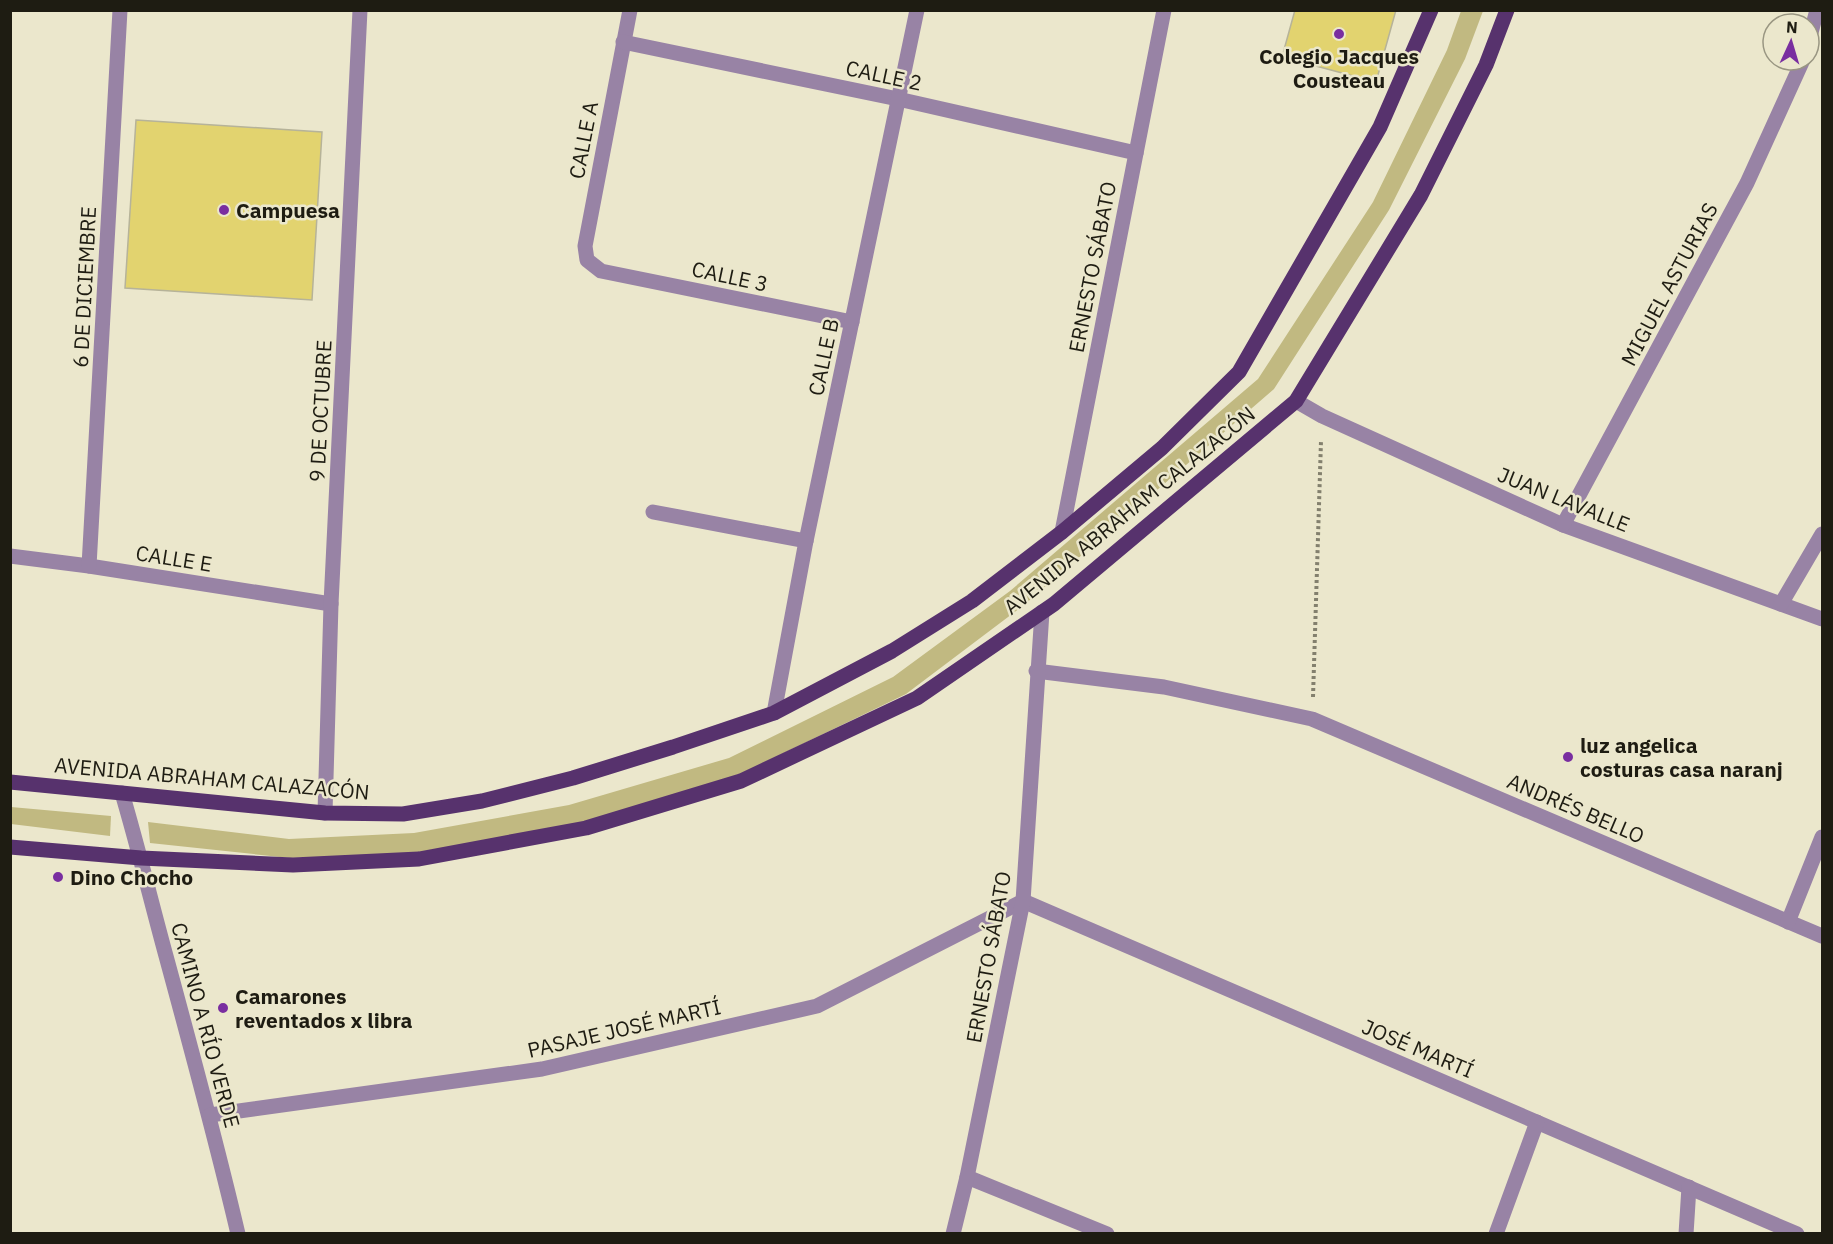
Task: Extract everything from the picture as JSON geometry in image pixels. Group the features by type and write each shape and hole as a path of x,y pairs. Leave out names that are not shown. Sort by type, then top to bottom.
{"main road":[{"name":"AVENIDA ABRAHAM CALAZACÓN","path":"10,782 326,813 403,814 482,801 573,778 774,713 892,651 972,601 1062,532 1162,448 1239,372 1380,128 1431,10"},
{"name":"AVENIDA ABRAHAM CALAZACÓN","path":"10,847 141,858 293,865 419,859 586,828 741,781 917,698 1054,604 1296,401 1421,195 1486,65 1507,10"}],"street":[{"name":"6 DE DICIEMBRE","path":"89,566 120,10"},
{"name":"9 DE OCTUBRE","path":"326,813 331,604 360,10"},
{"name":"CALLE A","path":"601,271 587,260 585,246 630,10"},
{"name":"CALLE B","path":"774,713 806,541 917,10"},
{"name":"ERNESTO SÁBATO","path":"1062,532 1164,10"},
{"name":"CALLE 2","path":"624,42 898,99 1136,153"},
{"name":"MIGUEL ASTURIAS","path":"1563,525 1747,183 1798,72"},
{"name":"CALLE 3","path":"601,271 852,322"},
{"name":"JUAN LAVALLE","path":"1296,401 1322,416 1563,525 1822,619"},
{"path":"653,512 806,541"},
{"path":"1781,604 1822,534"},
{"name":"CALLE E","path":"10,556 331,604"},
{"name":"ERNESTO SÁBATO","path":"953,1233 967,1177 1023,901 1036,671 1042,612"},
{"name":"ANDRÉS BELLO","path":"1036,671 1164,687 1312,719 1822,936"},
{"name":"CAMINO A RÍO VERDE","path":"122,793 210,1115 238,1233"},
{"path":"1788,922 1822,837"},
{"name":"PASAJE JOSÉ MARTÍ","path":"210,1115 542,1070 817,1006 1023,901"},
{"name":"JOSÉ MARTÍ","path":"1023,901 1797,1233"},
{"path":"1496,1233 1537,1122"},
{"path":"967,1177 1107,1233"},
{"path":"1686,1233 1689,1187"}],"path":[{"path":"1312,719 1322,416"}],"shaded area":[{"path":"1461,11 1483,11 1465,59 1389,210 1274,389 1024,605 906,694 736,776 576,825 416,854 290,858 150,843 148,822 289,839 414,833 569,805 729,758 893,677 1010,591 1258,379 1373,202 1447,50"},
{"path":"11,807 111,816 110,836 11,824"}],"building":[{"name":"Colegio Jacques Cousteau","path":"1295,10 1396,10 1376,82 1282,57"},
{"name":"Campuesa","path":"136,120 322,132 312,300 125,288"}],"place":[{"name":"Colegio Jacques Cousteau","path":"1339,34"},
{"name":"Campuesa","path":"224,210"},
{"name":"luz angelica costuras casa naranj","path":"1568,757"},
{"name":"Dino Chocho","path":"58,877"},
{"name":"Camarones reventados x libra","path":"223,1008"}]}
